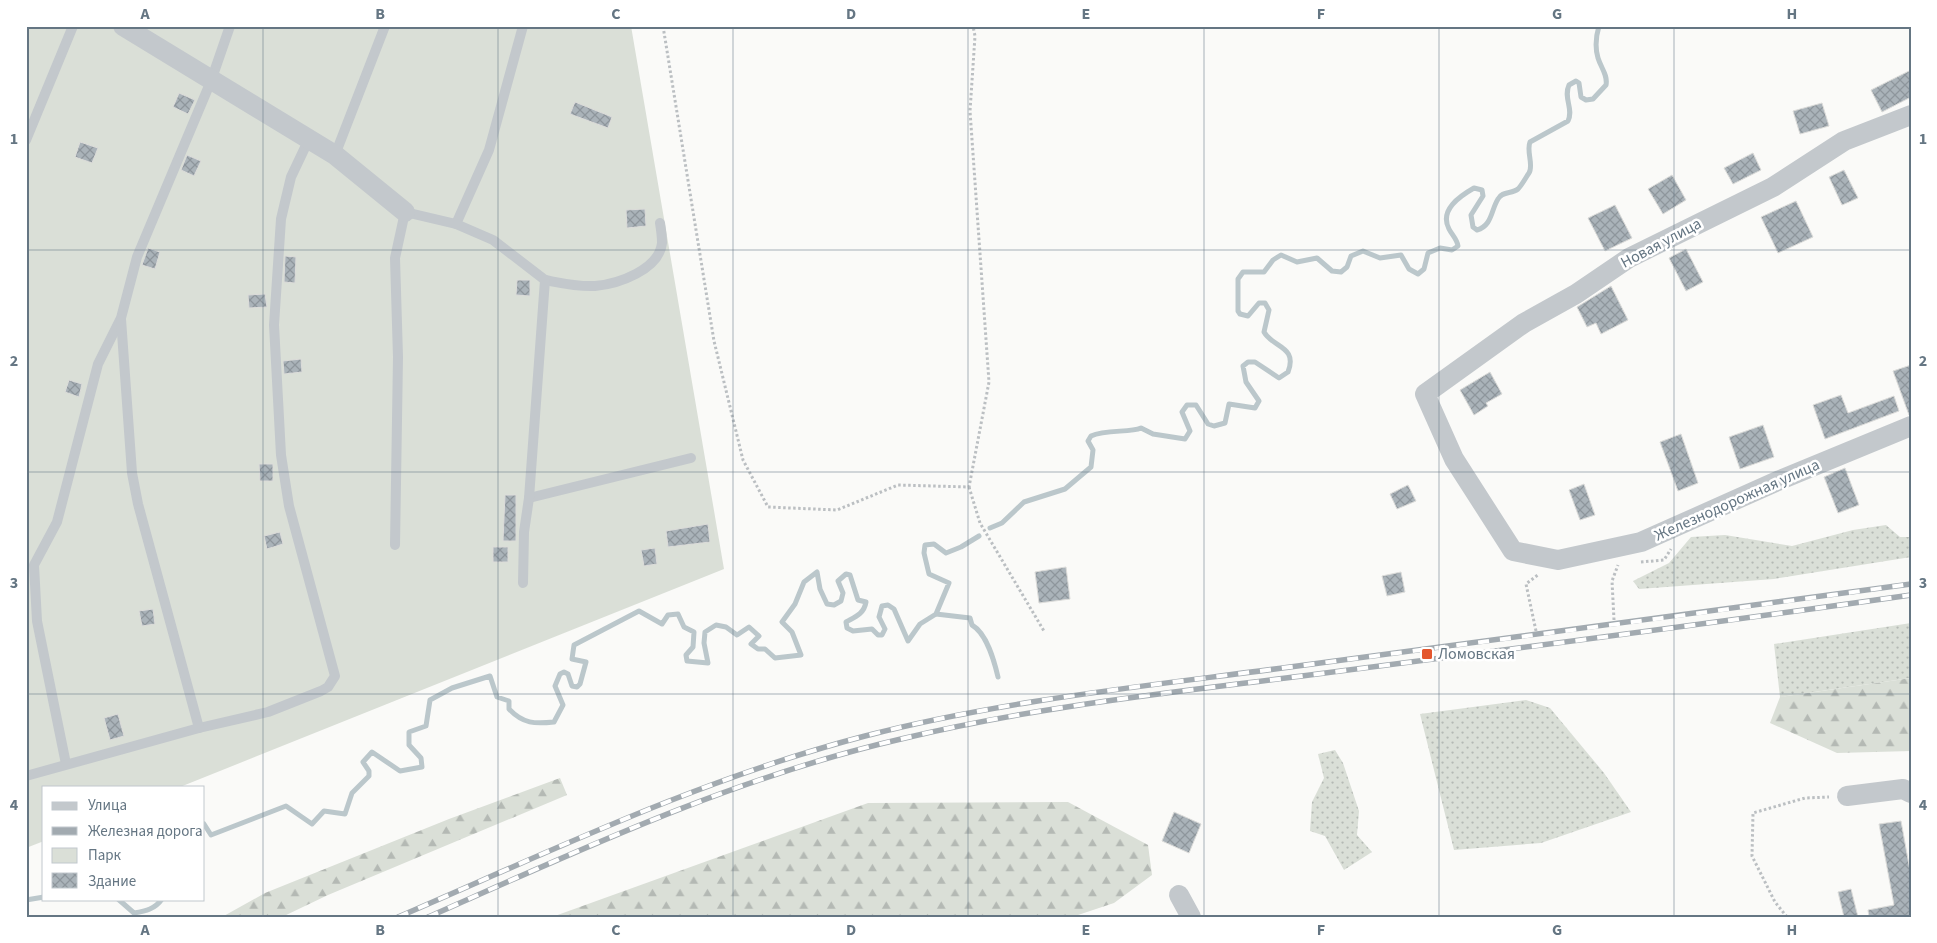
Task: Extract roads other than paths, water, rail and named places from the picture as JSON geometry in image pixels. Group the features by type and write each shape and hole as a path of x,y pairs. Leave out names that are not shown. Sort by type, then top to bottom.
{"street":[{"path":"123,26 336,155 405,212"},
{"name":"Новая улица","path":"1558,560 1513,551 1454,459 1425,394 1524,322 1576,294 1629,258 1773,187 1844,141 1911,115"},
{"name":"Железнодорожная улица","path":"1558,560 1641,542 1780,480 1911,426"},
{"path":"1847,796 1903,789 1911,793"},
{"path":"1179,895 1191,917"}],"lane":[{"path":"26,140 73,26"},
{"path":"66,764 37,621 34,565 57,522 98,364 121,318 137,257 211,81 230,26"},
{"path":"336,155 385,26"},
{"path":"456,224 489,150 523,26"},
{"path":"26,776 199,728 268,712 321,691 328,687 335,676 289,506 281,455 274,325 281,219 291,177 309,139"},
{"path":"395,545 398,357 395,258 405,212 456,224 493,240 545,280 572,285 596,286 638,273 648,267 657,256 662,243 660,223"},
{"path":"523,583 524,532 529,498 545,280"},
{"path":"121,318 132,472 199,728"},
{"path":"529,498 691,458"}],"waterway":[{"path":"990,528 1002,523 1024,502 1065,489 1091,467 1093,450 1088,441 1091,436 1104,432 1141,428 1153,434 1185,439 1190,431 1182,412 1187,405 1196,405 1208,424 1214,426 1225,423 1229,404 1255,408 1259,401 1246,382 1243,366 1248,362 1255,362 1279,378 1288,372 1290,357 1283,348 1264,332 1269,310 1265,303 1259,303 1248,316 1240,314 1238,311 1238,279 1243,272 1264,272 1273,260 1281,255 1297,262 1317,258 1332,271 1341,272 1347,267 1351,256 1363,251 1380,258 1401,255 1409,269 1418,274 1424,269 1428,253 1440,248 1452,250 1458,246 1456,239 1449,229 1447,216 1452,204 1474,188 1482,190 1483,196 1471,215 1473,227 1477,230 1486,225 1500,196 1518,189 1529,173 1531,166 1530,142 1568,121 1570,117 1567,94 1569,85 1576,81 1579,83 1581,97 1586,100 1593,99 1606,85 1605,75 1596,50 1599,26"},
{"path":"205,826 211,835 286,806 312,824 324,811 345,814 352,793 369,776 369,771 363,762 372,752 400,771 422,767 421,758 409,745 409,732 426,726 430,700 452,688 490,676 497,697 509,701 509,709 519,718 535,723 554,722 563,705 555,686 560,674 564,672 568,674 572,686 577,687 580,684 586,662 572,659 574,645 639,611 662,624 668,615 678,614 684,627 694,632 693,647 686,655 687,661 708,663 704,643 705,632 716,625 726,627 737,635 749,627 759,636 751,644 758,649 765,649 775,658 801,655 792,632 782,622 795,604 804,582 817,572 820,589 827,604 834,605 841,601 843,593 838,581 846,574 850,575 858,600 866,602 861,612 846,622 847,628 853,631 872,629 878,635 882,635 885,629 879,617 882,606 888,605 894,609 908,641 920,624 936,614 949,583 929,574 924,553 925,545 934,544 946,553 961,547 979,536"},
{"path":"936,614 970,618 972,625 986,641 998,677"},
{"path":"26,900 42,897"},
{"path":"119,900 134,913 150,909 161,900"}],"railway":[{"path":"398,917 686,794 805,753 917,723 1076,695 1911,584"},
{"path":"428,917 602,841 719,794 779,773 840,755 951,728 1051,709 1151,695 1606,637 1911,595"}],"place":[{"name":"Ломовская","path":"1427,654"}]}
